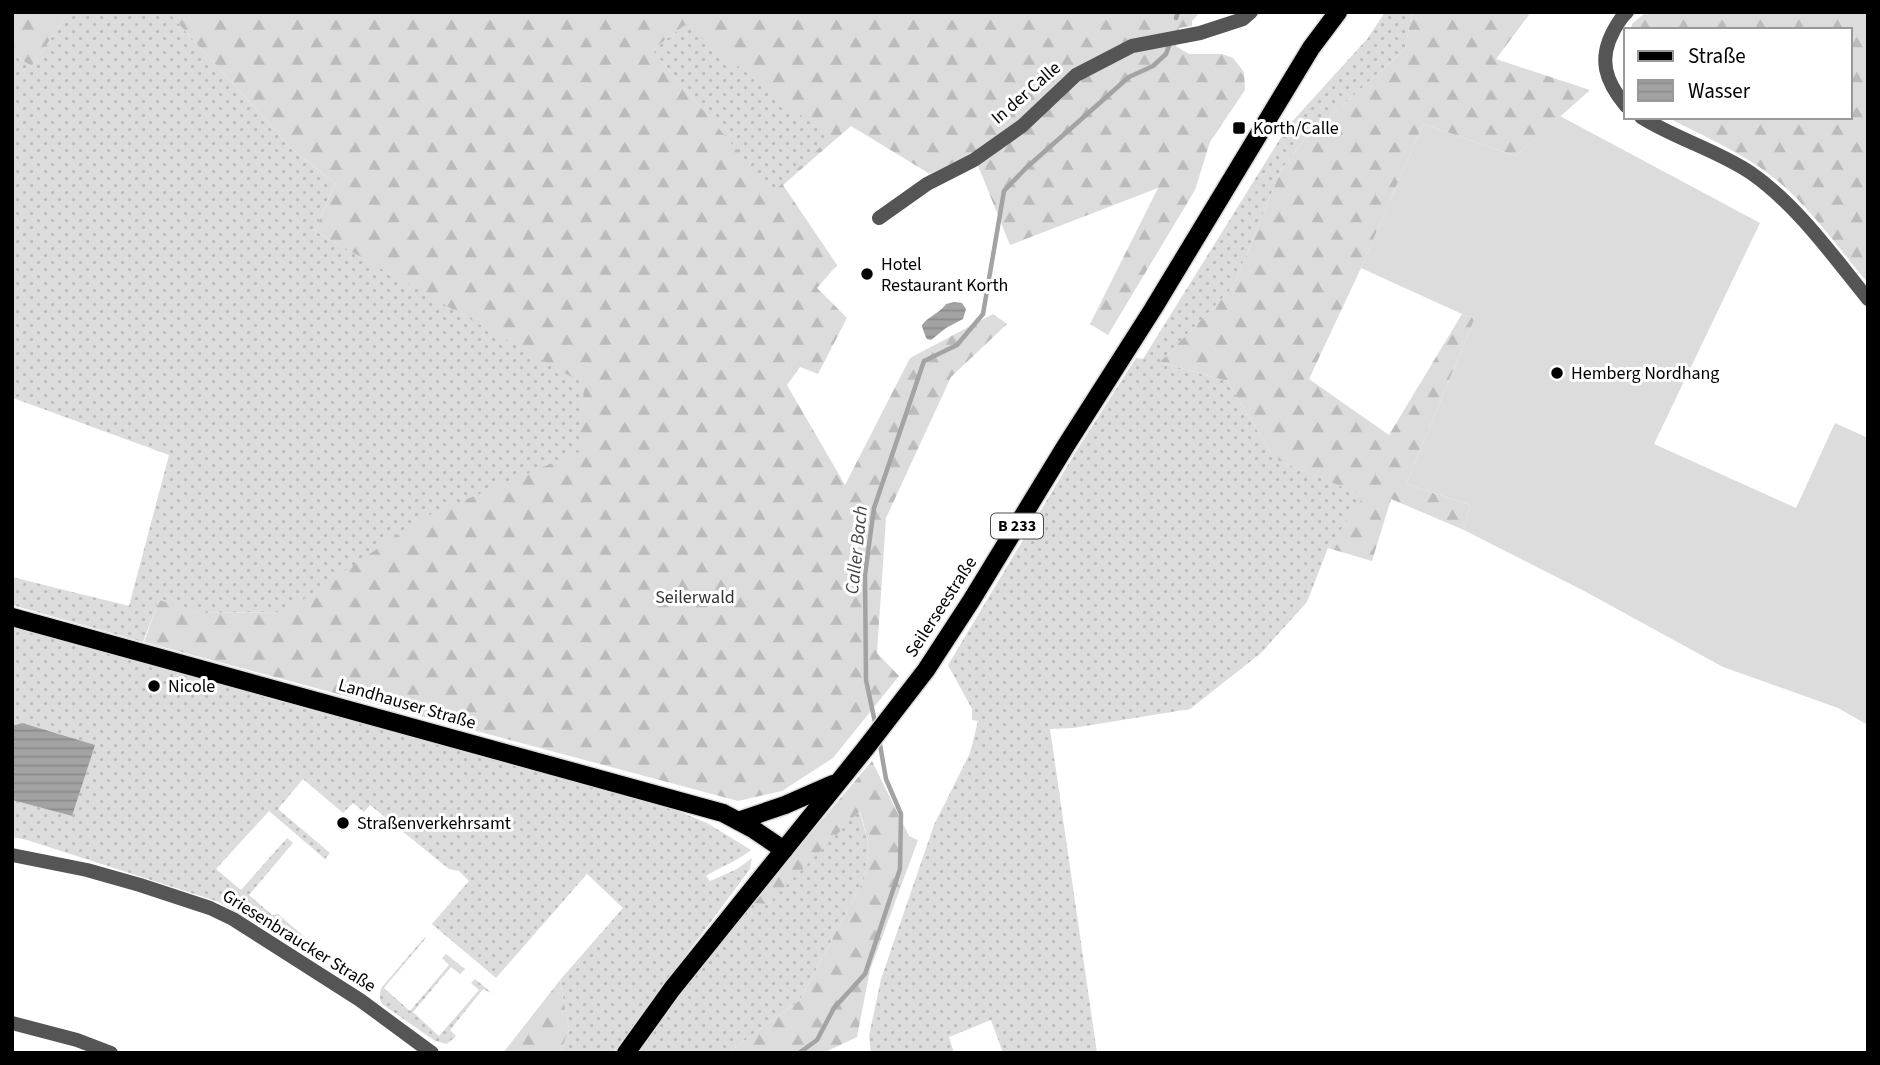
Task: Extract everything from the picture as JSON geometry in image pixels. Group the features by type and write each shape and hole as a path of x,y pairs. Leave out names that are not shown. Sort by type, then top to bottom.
{"main road":[{"name":"Seilerseestraße","path":"626,1053 672,989 926,670 1153,309 1311,48 1338,12"},
{"name":"Landhauser Straße","path":"12,617 723,813 784,850"},
{"path":"738,821 836,783"}],"street":[{"name":"In der Calle","path":"879,218 927,184 974,160 1022,126 1076,75 1132,46 1200,33 1243,19 1251,12"},
{"path":"1624,103 1608,79 1604,62 1607,43 1620,18 1627,12"},
{"path":"1645,119 1727,159 1771,188 1798,215 1868,299"},
{"name":"Griesenbraucker Straße","path":"12,855 87,870 210,908 233,919 360,1000 432,1053"},
{"path":"12,1023 77,1040 111,1053"}],"green space":[{"path":"12,12 69,12 32,66 12,55"},
{"path":"69,12 168,12 293,150 335,183 315,231 584,383 580,452 285,612 198,613 159,601 143,642 12,605 12,577 129,606 169,455 13,398 12,55 32,66"},
{"name":"Seilerwald","path":"168,12 1200,12 1192,21 1192,26 1179,28 1176,46 1189,54 1222,54 1233,58 1244,72 1245,90 1210,142 1195,190 1108,335 1090,324 1158,188 1010,245 973,153 930,174 851,126 783,185 837,265 817,288 847,318 818,374 800,367 787,385 845,485 910,358 993,314 1007,324 951,377 886,518 877,653 899,676 833,758 782,791 738,801 144,642 159,600 198,613 285,612 422,518 579,452 584,384 315,231 335,183 293,150","holes":["685,25 830,138 773,192 652,50"]},
{"path":"1385,12 1412,12 1405,49 1303,141 1281,170 1233,287 1160,362 1227,381 1275,459 1365,496 1328,548 1307,602 1261,653 1190,709 1073,728 1050,729 1097,1053 1003,1053 991,1020 949,1037 954,1053 871,1053 869,1036 881,979 934,825 970,753 978,721 972,720 972,709 948,665 1080,445 1136,358 1143,359 1288,126 1368,38"},
{"path":"1412,12 1531,12 1496,59 1590,90 1516,156 1423,124 1361,268 1309,379 1389,435 1462,314 1475,318 1406,484 1470,505 1464,530 1391,499 1372,561 1328,548 1364,496 1275,459 1227,381 1160,362 1233,287 1281,170 1303,141 1405,49"},
{"path":"1646,12 1868,12 1868,283 1814,218 1779,182 1739,154 1671,119 1852,119 1852,28 1631,28 1632,24"},
{"path":"686,24 831,138 773,193 652,50"},
{"path":"1560,116 1760,223 1654,444 1796,508 1835,423 1868,438 1868,725 1838,708 1723,667 1586,592 1464,530 1470,505 1406,484 1475,318 1361,268 1423,124 1516,156"},
{"path":"12,625 278,701 668,807 707,823 751,850 706,876 710,881 737,869 752,858 750,869 613,1053 560,1053 569,1030 560,980 623,908 587,874 496,978 432,924 469,881 459,871 449,869 370,805 364,812 353,803 343,813 303,779 278,809 330,853 325,859 269,811 216,869 241,890 287,838 293,843 249,895 272,915 278,914 322,952 318,960 219,902 12,837 12,800 72,816 22,723 12,726"},
{"path":"872,761 909,836 918,840 870,970 857,1037 823,1053 728,1053 800,1000 865,877 869,845 860,811 768,904 751,903"},
{"path":"859,810 869,845 865,877 800,1000 728,1053 636,1053 751,903 768,904"},
{"path":"425,937 384,988 410,1011 449,965 442,958 446,954 465,969 460,974 451,967 413,1012 439,1036 479,990 471,983 475,979 492,993 483,989 450,1030 456,1036 447,1044 435,1041 380,1000 382,987"},
{"path":"560,980 569,1030 560,1053 503,1053"}],"water":[{"path":"962,303 966,309 963,319 931,340 927,339 923,324 946,304"},
{"path":"22,723 95,745 72,816 12,800 12,726"}],"waterway":[{"name":"Caller Bach","path":"1176,18 1178,12"},
{"name":"Caller Bach","path":"876,727 866,680 865,575 874,508 924,361 957,345 983,314 1004,191 1026,168 1129,77 1153,66 1166,54 1169,46"},
{"name":"Caller Bach","path":"799,1053 817,1040 834,1008 865,974 900,869 901,814 886,779 879,739"}],"place":[{"name":"Korth/Calle","path":"1239,128"},
{"name":"Hotel Restaurant Korth","path":"867,274"},
{"name":"Hemberg Nordhang","path":"1557,373"},
{"name":"Nicole","path":"154,686"},
{"name":"Straßenverkehrsamt","path":"343,823"}]}
